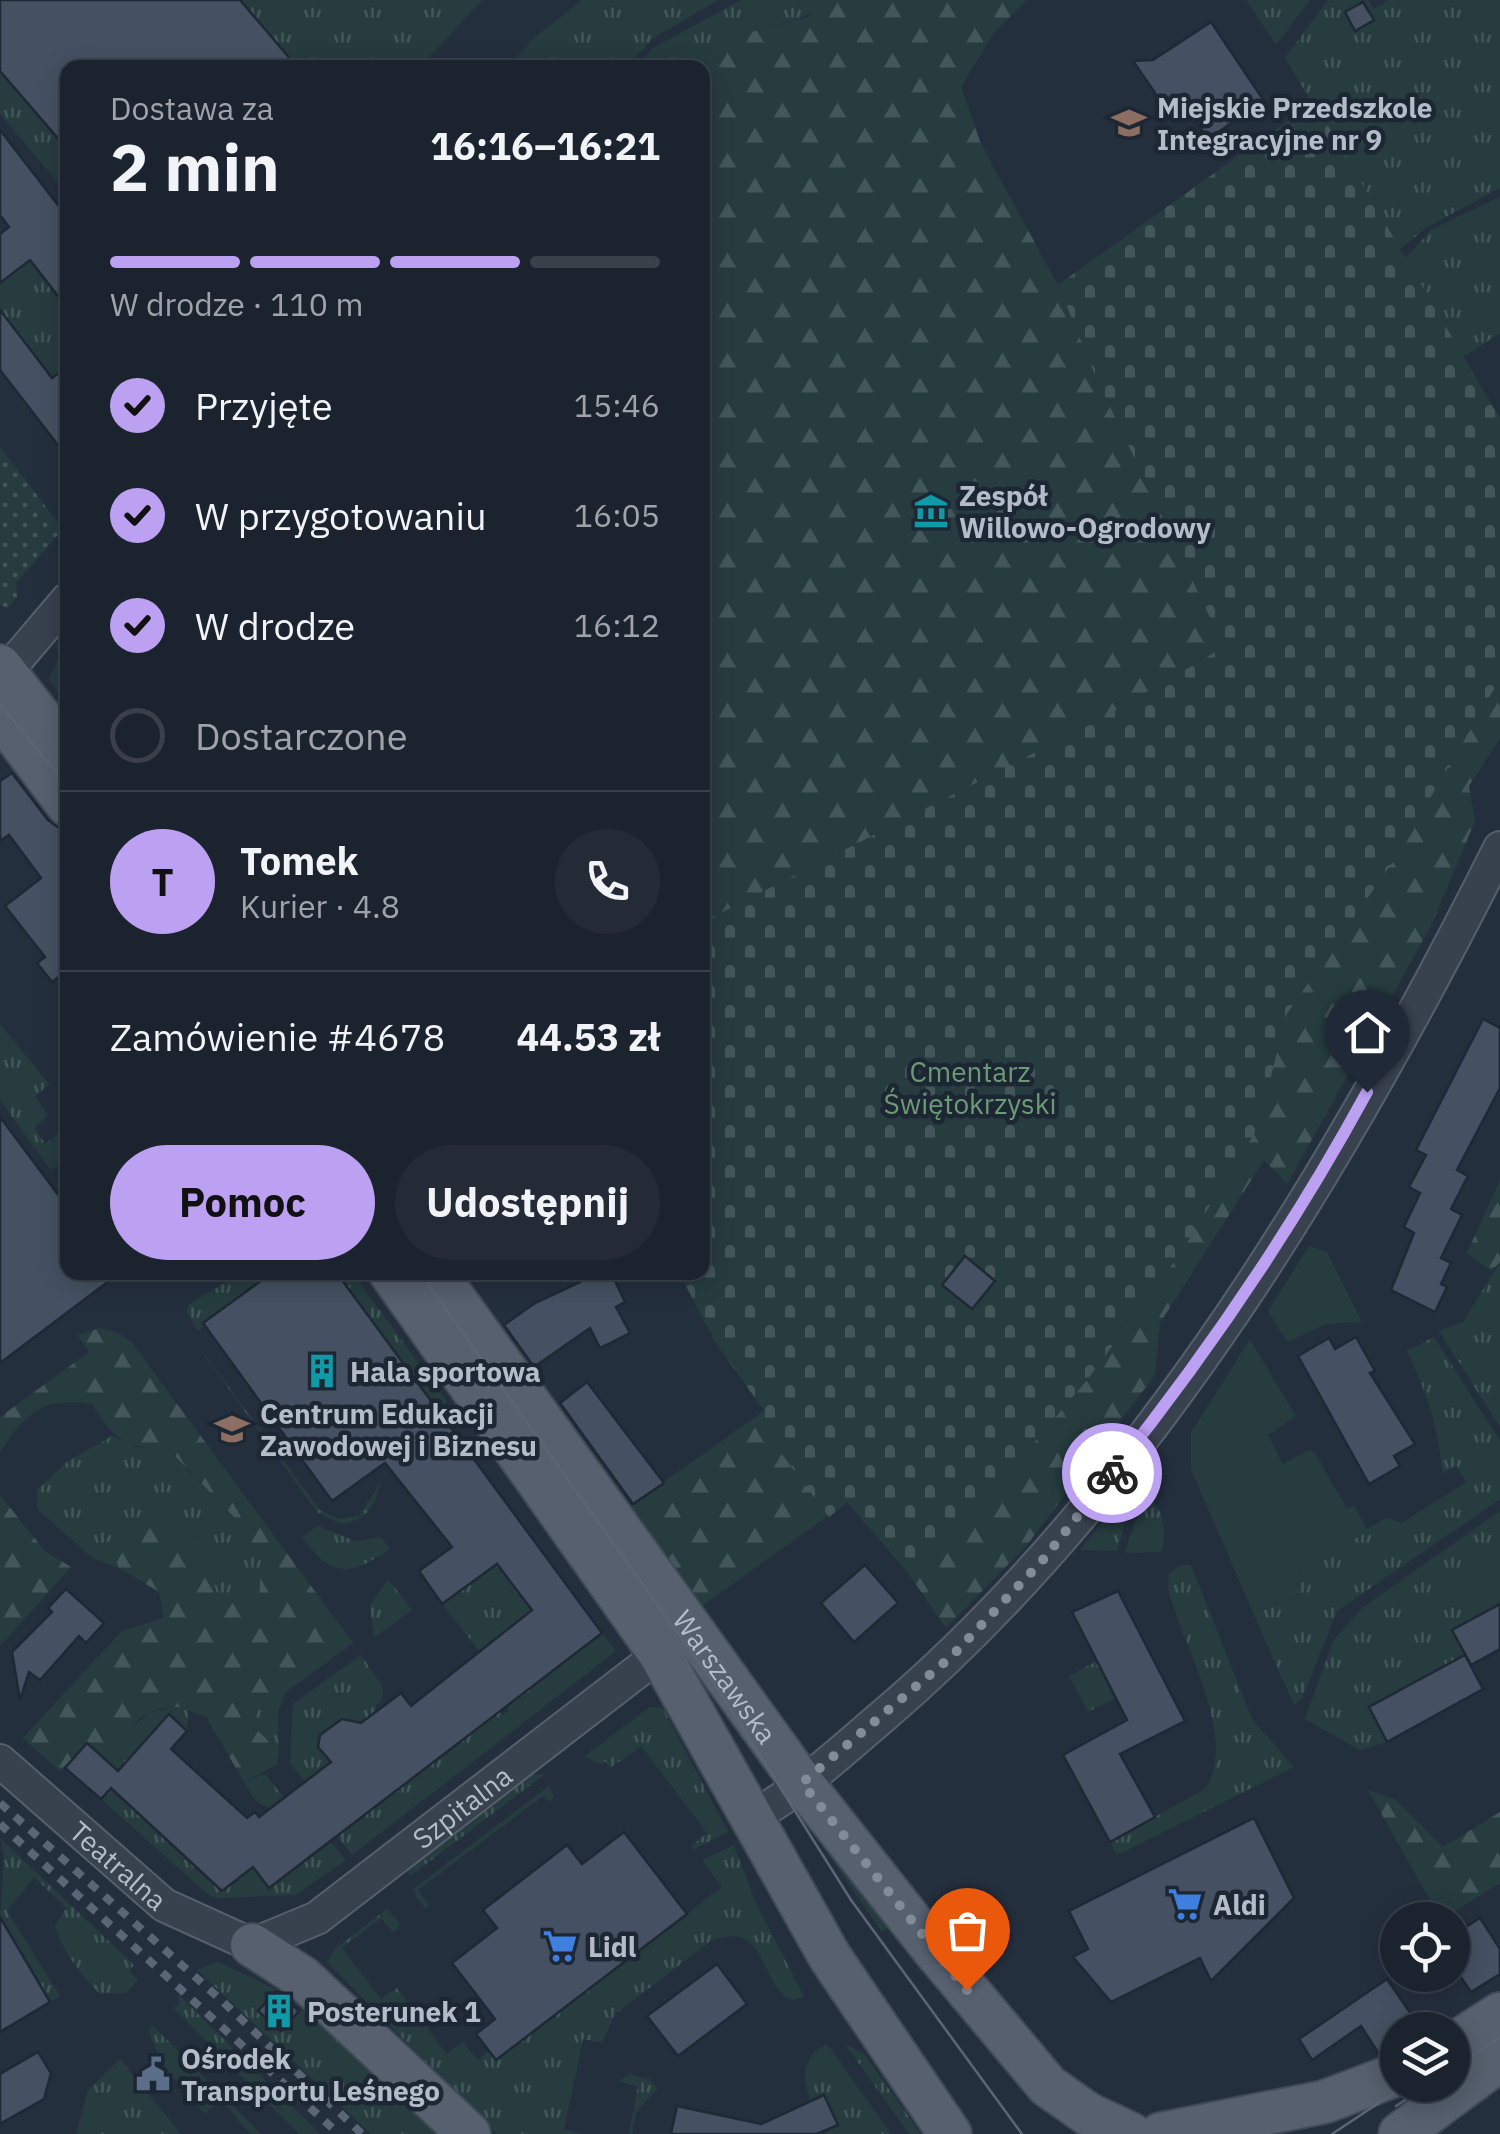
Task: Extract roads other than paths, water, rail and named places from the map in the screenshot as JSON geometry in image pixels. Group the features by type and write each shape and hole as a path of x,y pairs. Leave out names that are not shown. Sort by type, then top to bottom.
{"main road":[{"path":"2,672 60,744"},
{"path":"6,738 60,796"},
{"name":"Warszawska","path":"396,1280 660,1654 830,1958 950,2134"},
{"name":"Warszawska","path":"441,1280 802,1783 1029,2066 1069,2102 1131,2134"},
{"path":"252,1945 303,1978 406,2079 469,2134"},
{"path":"1470,2033 1500,2014"},
{"path":"1400,2134 1500,2060"},
{"path":"406,2079 454,2134"},
{"path":"1161,2134 1324,2102 1380,2081"}],"street":[{"path":"2,672 60,608"},
{"path":"6,738 44,740 60,749"},
{"path":"752,1818 802,1783 960,1649 1042,1561 1170,1398 1314,1190 1500,848"},
{"name":"Szpitalna","path":"252,1945 305,1924 330,1908 660,1654"},
{"name":"Teatralna","path":"0,1761 164,1905 252,1945"}],"tram line":[{"path":"0,704 60,777"},
{"path":"425,1280 720,1692 851,1900 1022,2134"},
{"path":"1470,2057 1500,2037"},
{"path":"1332,2134 1380,2102"},
{"path":"1396,2106 1402,2102"}],"railway":[{"path":"0,1803 220,1999 362,2134"},
{"path":"0,1824 339,2134"}],"place":[{"name":"Miejskie Przedszkole Integracyjne nr 9","path":"1129,123"},
{"name":"Zespół Willowo-Ogrodowy","path":"931,511"},
{"name":"Hala sportowa","path":"322,1371"},
{"name":"Centrum Edukacji Zawodowej i Biznesu","path":"232,1429"},
{"name":"Aldi","path":"1185,1904"},
{"name":"Lidl","path":"560,1946"},
{"name":"Posterunek 1","path":"279,2011"},
{"name":"Ośrodek Transportu Leśnego","path":"153,2074"}],"park label":[{"name":"Cmentarz Świętokrzyski","path":"970,1087"}]}
